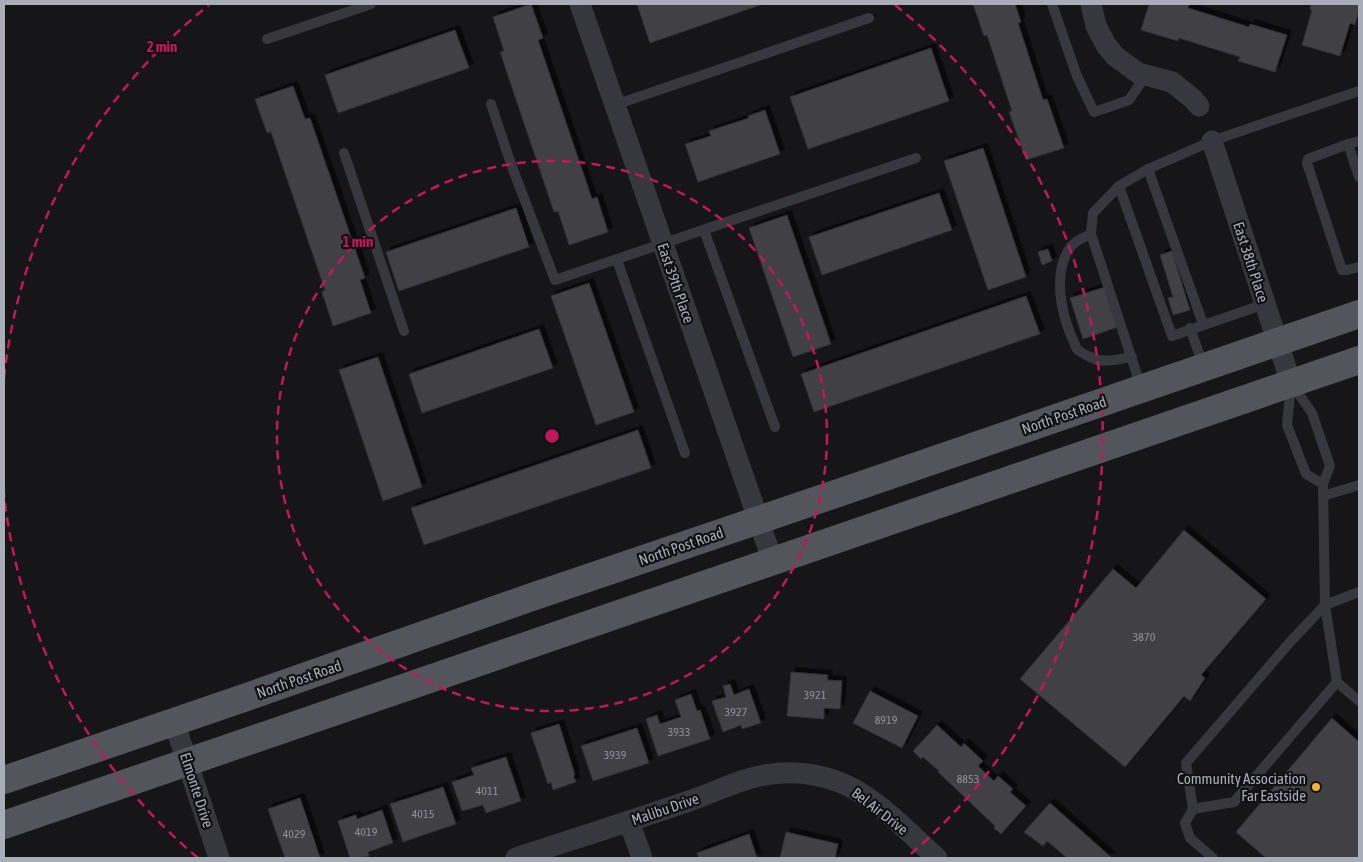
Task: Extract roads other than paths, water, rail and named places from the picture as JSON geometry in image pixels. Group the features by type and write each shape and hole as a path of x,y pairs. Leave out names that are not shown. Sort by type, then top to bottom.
{"main road":[{"name":"North Post Road","path":"4,780 1359,314"},
{"path":"4,825 1359,360"}],"street":[{"name":"East 39th Place","path":"580,4 773,562"},
{"path":"1091,4 1096,26 1110,51 1132,70 1172,82 1199,106"},
{"name":"East 38th Place","path":"1212,140 1291,384"},
{"name":"Elmonte Drive","path":"174,722 219,858"},
{"name":"Malibu Drive","path":"516,858 756,777 782,773 817,775"},
{"name":"Bel Air Drive","path":"817,775 839,782 864,795 937,858"},
{"path":"629,821 642,858"}],"lane":[{"path":"268,39 371,4"},
{"path":"1052,4 1077,76 1094,112 1130,100 1146,75"},
{"path":"615,105 868,18"},
{"path":"1142,388 1091,234 1093,213 1120,186 1148,169 1212,140 1359,91"},
{"path":"491,104 511,164 555,280 916,158"},
{"path":"1359,141 1308,158 1307,163 1342,270 1359,267"},
{"path":"1348,144 1359,176"},
{"path":"344,153 404,331"},
{"path":"1148,169 1203,324"},
{"path":"1120,186 1172,336 1190,328 1265,304"},
{"path":"704,230 775,427"},
{"path":"1091,234 1069,247 1062,266 1060,284 1062,307 1069,330 1077,348 1092,358 1111,361 1132,357"},
{"path":"616,260 685,453"},
{"path":"1190,328 1204,367"},
{"path":"1291,384 1287,425 1306,474 1322,484"},
{"path":"1291,384 1312,413 1330,466 1322,484 1325,605 1337,682 1359,701"},
{"path":"1323,496 1359,485"},
{"path":"1213,858 1190,838 1185,823 1192,809 1186,764 1325,605 1359,592"},
{"path":"1192,809 1234,802 1337,682"}],"place":[{"name":"Community Association Far Eastside","path":"1316,787"}]}
